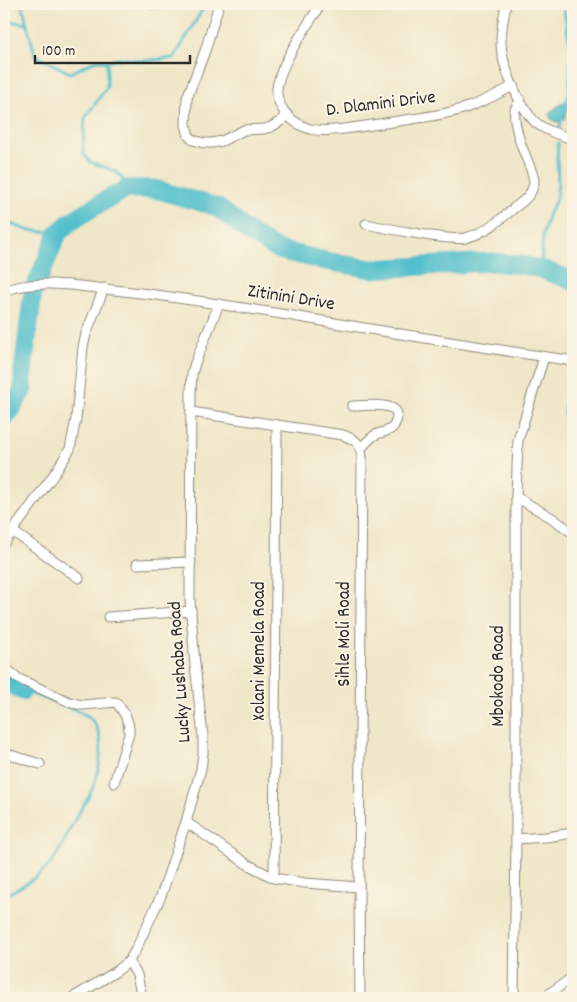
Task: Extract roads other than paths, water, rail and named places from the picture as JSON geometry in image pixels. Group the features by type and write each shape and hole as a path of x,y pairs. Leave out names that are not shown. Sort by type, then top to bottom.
{"street":[{"path":"152,4 164,4"},
{"path":"219,4 205,51 187,98 186,125 189,136 193,140 212,143 222,141 244,130 271,127 281,121 285,115 277,94 283,66 321,4"},
{"path":"506,4 502,31 502,49 513,86 520,101 535,122 552,132 573,139"},
{"name":"D. Dlamini Drive","path":"285,115 311,129 334,130 369,126 467,108 513,86"},
{"path":"366,224 406,232 465,238 484,231 504,217 519,204 533,187 532,174 514,118 516,107 520,101"},
{"name":"Zitinini Drive","path":"4,291 17,286 54,284 142,292 573,362"},
{"path":"4,542 55,473 70,449 76,418 86,334 104,288"},
{"name":"Lucky Lushaba Road","path":"72,998 117,970 129,961 135,951 161,896 186,822 201,769 203,736 191,611 191,391 195,363 219,304"},
{"name":"Mbokodo Road","path":"514,998 516,497 518,440 544,357"},
{"path":"191,412 343,435 352,438 361,448 373,436 393,427 397,419 396,411 392,408 385,406 352,406"},
{"name":"Xolani Memela Road","path":"274,878 277,425"},
{"name":"Sihle Moli Road","path":"360,998 361,448"},
{"path":"516,497 573,533"},
{"path":"12,531 78,578"},
{"path":"137,564 190,562"},
{"path":"108,617 191,611"},
{"path":"4,667 19,679 72,703 83,705 116,702 125,715 129,734 114,783"},
{"path":"4,753 40,764"},
{"path":"186,822 247,864 274,878 305,883 359,887"},
{"path":"516,839 573,833"},
{"path":"129,961 137,976 142,998"},
{"path":"543,998 573,977"}],"water":[{"path":"566,100 569,101 565,119 557,122 551,119 550,112"}],"waterway":[{"path":"22,4 35,55 70,73 97,60 107,62 107,87 85,118 84,154 90,162 115,171 122,178 126,189"},
{"path":"563,4 571,48 569,94 566,102"},
{"path":"107,62 121,58 142,61 174,58 205,5"},
{"path":"4,20 27,24"},
{"path":"559,128 562,118"},
{"path":"541,269 543,234 549,213 556,200 558,143"},
{"path":"4,419 23,389 23,370 33,292 58,233 69,223 92,208 126,189 155,189 217,207 250,233 278,250 326,261 372,269 492,262 541,269 573,281"},
{"path":"4,221 27,230 58,233"},
{"path":"573,378 567,383 564,413 573,432"},
{"path":"4,680 22,691"},
{"path":"4,896 35,878 54,859 93,788 99,768 101,747 97,728 88,716 22,691"}]}
